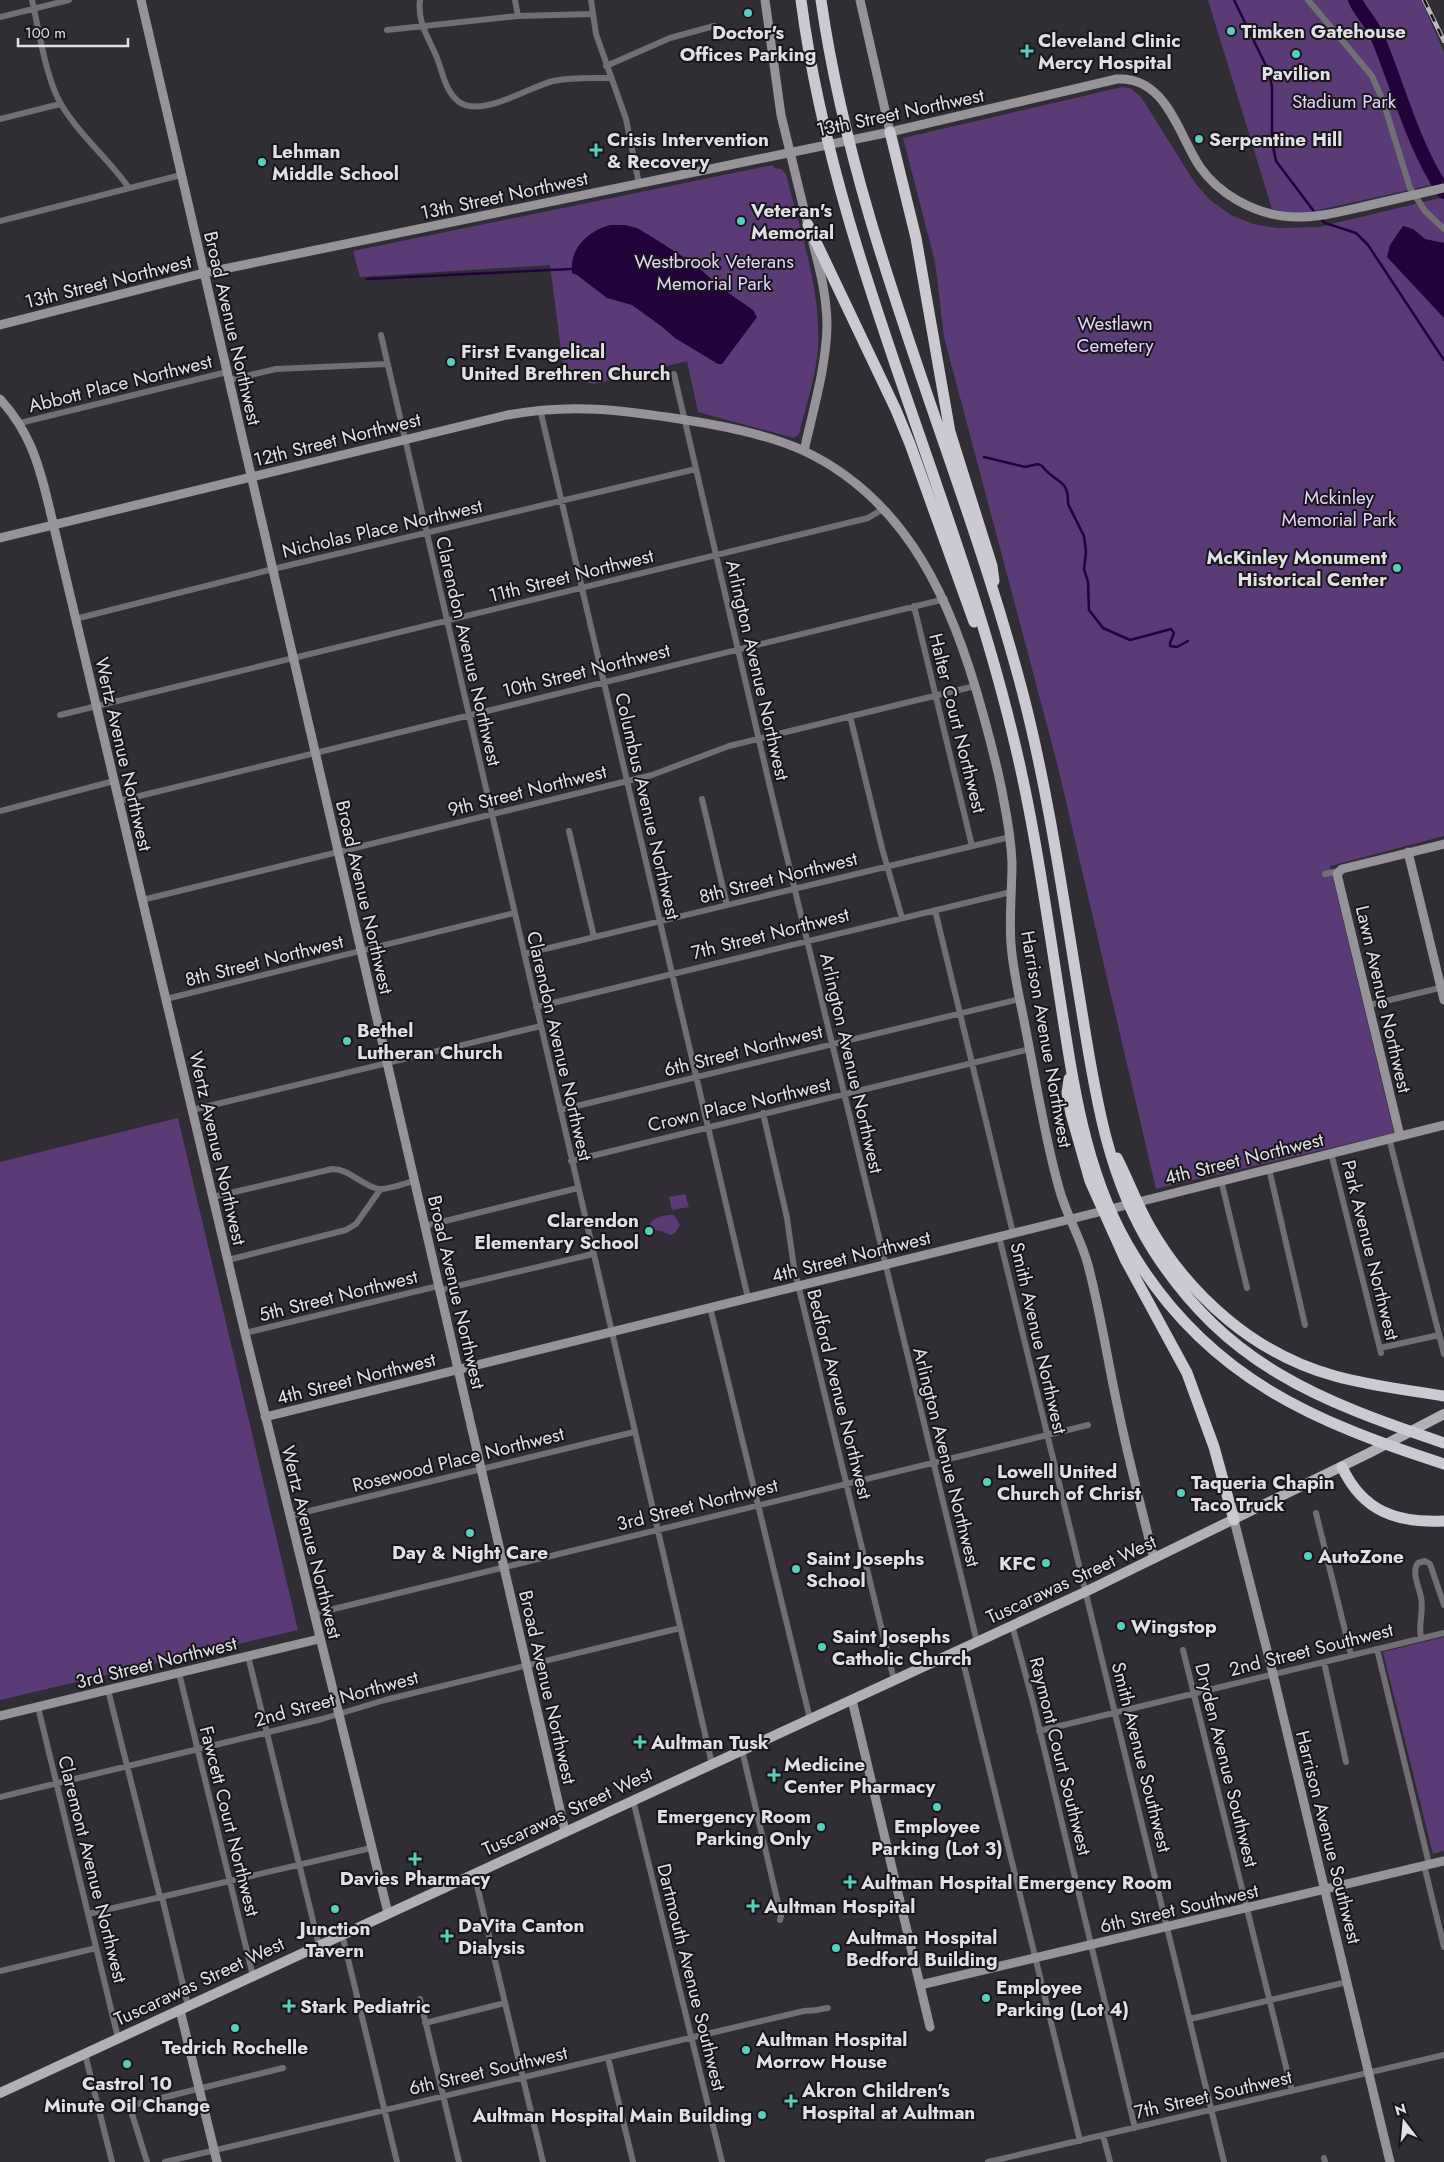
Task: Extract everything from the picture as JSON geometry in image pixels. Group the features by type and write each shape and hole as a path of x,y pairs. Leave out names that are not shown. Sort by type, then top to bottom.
{"highway":[{"path":"801,0 821,111 837,178 859,253 995,669 1012,732 1032,824 1070,1065 1086,1143 1108,1205 1136,1260 1162,1297 1189,1328 1232,1366 1291,1404 1362,1436 1444,1464"},
{"path":"821,0 840,106 876,240 996,603 1023,696 1045,790 1103,1129 1125,1196 1145,1237 1177,1284 1217,1328 1271,1370 1312,1392 1364,1415 1444,1443"},
{"path":"890,132 916,238 950,432 992,566 996,603"},
{"path":"808,225 896,410 914,453 968,608 995,669"},
{"path":"1070,1065 1067,1093 1079,1146 1090,1181 1125,1259 1187,1373 1214,1447 1234,1520"},
{"path":"1103,1129 1139,1206 1160,1243 1207,1301 1241,1330 1285,1357 1325,1373 1360,1382 1444,1396"},
{"path":"1342,1467 1349,1483 1357,1493 1378,1509 1404,1519 1444,1521"}],"main road":[{"name":"Tuscarawas Street West","path":"0,2093 1085,1592 1369,1454 1444,1414"}],"street":[{"path":"32,0 50,73 60,104 118,172 129,188"},
{"path":"0,17 69,0"},
{"name":"Broad Avenue Northwest","path":"141,0 565,1831"},
{"path":"420,0 419,13 422,27 450,92 459,102 470,106 488,105 551,82 573,78 611,78"},
{"path":"515,0 518,16"},
{"path":"591,0 596,34 626,119 639,184"},
{"path":"765,0 776,91 822,281 827,326 822,367 804,451"},
{"path":"860,0 890,132"},
{"path":"1308,0 1365,67 1376,84 1384,101 1407,181 1418,194 1425,211 1444,229"},
{"path":"387,30 518,16 592,14"},
{"path":"606,66 670,38 714,26"},
{"name":"13th Street Northwest","path":"0,325 204,273 890,132 1112,80 1133,80 1151,89 1162,99 1200,167 1227,193 1245,204 1266,212 1305,218 1418,194"},
{"path":"0,119 60,104"},
{"path":"0,221 181,175"},
{"path":"1418,194 1444,188"},
{"name":"Clarendon Avenue Northwest","path":"381,335 712,1764"},
{"name":"Abbott Place Northwest","path":"20,423 228,376 276,369 387,364"},
{"name":"Arlington Avenue Northwest","path":"674,374 758,738 977,1642"},
{"name":"Wertz Avenue Northwest","path":"0,399 20,423 37,458 289,1516 370,1848 388,1913"},
{"name":"12th Street Northwest","path":"0,538 405,439 540,409 607,408 685,420 736,429 770,438 804,451"},
{"name":"Columbus Avenue Northwest","path":"540,409 748,1298"},
{"name":"Harrison Avenue Northwest","path":"804,451 835,469 883,509 895,522 920,556 944,599 958,631 999,775 1010,837 1011,946 1058,1187 1089,1269 1120,1417 1154,1559"},
{"name":"Nicholas Place Northwest","path":"75,619 273,569 696,468"},
{"name":"11th Street Northwest","path":"60,716 868,518 883,509"},
{"name":"10th Street Northwest","path":"119,800 944,599"},
{"name":"Halter Court Northwest","path":"914,606 972,846"},
{"name":"9th Street Northwest","path":"142,900 652,775 728,746 975,686"},
{"path":"850,716 902,918"},
{"path":"0,810 114,781"},
{"path":"702,799 727,905"},
{"path":"569,831 594,937"},
{"name":"8th Street Northwest","path":"524,954 1010,837"},
{"path":"1325,874 1444,844"},
{"path":"1408,852 1444,1000"},
{"name":"Lawn Avenue Northwest","path":"1338,871 1338,878 1400,1136"},
{"name":"7th Street Northwest","path":"536,1007 1011,892"},
{"name":"Smith Avenue Northwest","path":"935,910 1013,1233"},
{"name":"8th Street Northwest","path":"166,999 514,913"},
{"path":"1369,1005 1442,987"},
{"name":"6th Street Northwest","path":"560,1110 1020,999"},
{"path":"192,1110 540,1026"},
{"name":"Crown Place Northwest","path":"572,1160 1030,1049"},
{"name":"Bedford Avenue Northwest","path":"763,1113 787,1218 798,1286 894,1680"},
{"name":"4th Street Northwest","path":"265,1416 1071,1219 1444,1125"},
{"path":"1390,1138 1444,1354"},
{"name":"Park Avenue Northwest","path":"1332,1153 1380,1351 1439,1335"},
{"path":"213,1197 332,1169 349,1172 362,1182 380,1190 414,1181"},
{"path":"1269,1169 1306,1325"},
{"path":"1221,1180 1247,1288"},
{"path":"425,1226 578,1188"},
{"path":"228,1260 346,1230 356,1224 380,1190"},
{"name":"Smith Avenue Northwest","path":"999,1236 1085,1592"},
{"name":"5th Street Northwest","path":"245,1333 593,1254"},
{"path":"710,1307 810,1719"},
{"name":"3rd Street Northwest","path":"313,1614 1088,1425"},
{"name":"Rosewood Place Northwest","path":"289,1516 634,1432"},
{"path":"1316,1513 1351,1655"},
{"name":"Harrison Avenue Southwest","path":"1234,1520 1273,1674 1390,2162"},
{"path":"1421,1638 1419,1627 1422,1602 1415,1571 1418,1563 1425,1561 1430,1564 1444,1605"},
{"name":"Smith Avenue Southwest","path":"1085,1592 1224,2162"},
{"name":"Raymont Court Southwest","path":"1012,1625 1092,1944 1135,2128"},
{"name":"2nd Street Northwest","path":"0,1797 198,1750 385,1700 680,1628"},
{"name":"2nd Street Southwest","path":"1039,1731 1444,1633"},
{"name":"3rd Street Northwest","path":"0,1716 319,1639"},
{"path":"1377,1648 1444,1946"},
{"path":"960,1649 1080,2141"},
{"name":"Dryden Avenue Southwest","path":"1183,1650 1292,2091"},
{"path":"248,1656 319,1945"},
{"path":"1324,1662 1346,1762"},
{"name":"Fawcett Court Northwest","path":"179,1673 253,1976"},
{"path":"108,1690 161,1897 199,2089 217,2162"},
{"path":"852,1700 930,2027"},
{"name":"Claremont Avenue Northwest","path":"38,1707 118,2038"},
{"path":"742,1750 781,1916 780,1920"},
{"name":"Dartmouth Avenue Southwest","path":"633,1800 722,2162"},
{"path":"88,1914 370,1848"},
{"name":"6th Street Southwest","path":"920,1985 1444,1861"},
{"path":"474,1874 544,2162"},
{"path":"342,1934 397,2162"},
{"path":"0,1971 96,1948"},
{"path":"1190,2019 1347,1982"},
{"path":"420,2000 459,2162"},
{"path":"426,2023 505,2003"},
{"name":"6th Street Southwest","path":"166,2162 804,2011 822,2009"},
{"path":"85,2054 112,2162"},
{"name":"7th Street Southwest","path":"988,2162 1444,2055"},
{"path":"608,2058 632,2162"},
{"path":"147,2162 132,2114 134,2105 283,2068"},
{"path":"1103,2135 1110,2162"}],"green space":[{"name":"Stadium Park","path":"1208,0 1421,0 1444,52 1444,182 1301,214 1272,209"},
{"name":"Westlawn Cemetery","path":"1122,87 1130,88 1141,97 1195,183 1210,200 1231,215 1253,224 1277,228 1319,227 1444,197 1444,836 1330,866 1394,1133 1156,1189 1058,767 944,337 935,262 903,138"},
{"name":"Westbrook Veterans Memorial Park","path":"773,165 774,168 781,169 786,174 813,281 818,325 817,358 813,380 799,434 794,438 698,412 687,361 593,384 564,374 550,265 360,277 353,251"},
{"path":"178,1118 298,1630 0,1700 0,1162"},
{"path":"685,1194 689,1207 672,1210 669,1197"},
{"path":"674,1215 680,1225 675,1233 671,1235 651,1230 650,1224 655,1219"},
{"path":"1444,1637 1444,1851 1433,1854 1383,1652"}],"shaded area":[{"path":"610,225 625,225 637,228 696,265 720,287 753,310 757,317 722,364 718,364 675,338 632,305 607,298 572,273 574,256 582,242 594,232"},
{"path":"1403,226 1413,229 1425,239 1444,243 1444,318 1387,257 1390,245"}],"waterway":[{"path":"1234,0 1269,72 1272,87 1272,141 1276,161 1316,214"},
{"path":"1355,0 1375,31 1423,155 1444,192"},
{"path":"1320,218 1325,223 1356,233 1368,245 1444,360"},
{"path":"367,279 571,269"},
{"path":"984,457 1025,467 1038,464 1064,485 1068,496 1068,504 1084,536 1086,552 1084,569 1088,582 1089,610 1103,628 1130,640 1171,629 1174,633 1170,646 1177,647 1188,641"}],"railway":[{"path":"1424,0 1444,41"}],"place":[{"name":"Doctor's Offices Parking","path":"748,13"},
{"name":"Timken Gatehouse","path":"1231,31"},
{"name":"Cleveland Clinic Mercy Hospital","path":"1027,51"},
{"name":"Pavilion","path":"1296,54"},
{"name":"Serpentine Hill","path":"1199,139"},
{"name":"Crisis Intervention & Recovery","path":"596,150"},
{"name":"Lehman Middle School","path":"262,162"},
{"name":"Veteran's Memorial","path":"741,221"},
{"name":"First Evangelical United Brethren Church","path":"451,362"},
{"name":"McKinley Monument Historical Center","path":"1397,568"},
{"name":"Bethel Lutheran Church","path":"347,1041"},
{"name":"Clarendon Elementary School","path":"649,1231"},
{"name":"Lowell United Church of Christ","path":"987,1482"},
{"name":"Taqueria Chapin Taco Truck","path":"1181,1493"},
{"name":"Day & Night Care","path":"470,1533"},
{"name":"AutoZone","path":"1308,1556"},
{"name":"KFC","path":"1046,1563"},
{"name":"Saint Josephs School","path":"796,1569"},
{"name":"Wingstop","path":"1121,1626"},
{"name":"Saint Josephs Catholic Church","path":"822,1647"},
{"name":"Aultman Tusk","path":"640,1742"},
{"name":"Medicine Center Pharmacy","path":"774,1775"},
{"name":"Employee Parking (Lot 3)","path":"937,1807"},
{"name":"Emergency Room Parking Only","path":"821,1827"},
{"name":"Davies Pharmacy","path":"415,1859"},
{"name":"Aultman Hospital Emergency Room","path":"850,1882"},
{"name":"Aultman Hospital","path":"753,1906"},
{"name":"Junction Tavern","path":"335,1909"},
{"name":"DaVita Canton Dialysis","path":"447,1936"},
{"name":"Aultman Hospital Bedford Building","path":"836,1948"},
{"name":"Employee Parking (Lot 4)","path":"986,1998"},
{"name":"Stark Pediatric","path":"289,2006"},
{"name":"Tedrich Rochelle","path":"235,2028"},
{"name":"Aultman Hospital Morrow House","path":"746,2050"},
{"name":"Castrol 10 Minute Oil Change","path":"127,2064"},
{"name":"Akron Children's Hospital at Aultman","path":"791,2101"},
{"name":"Aultman Hospital Main Building","path":"762,2115"}],"park label":[{"name":"Mckinley Memorial Park","path":"1339,508"}]}
